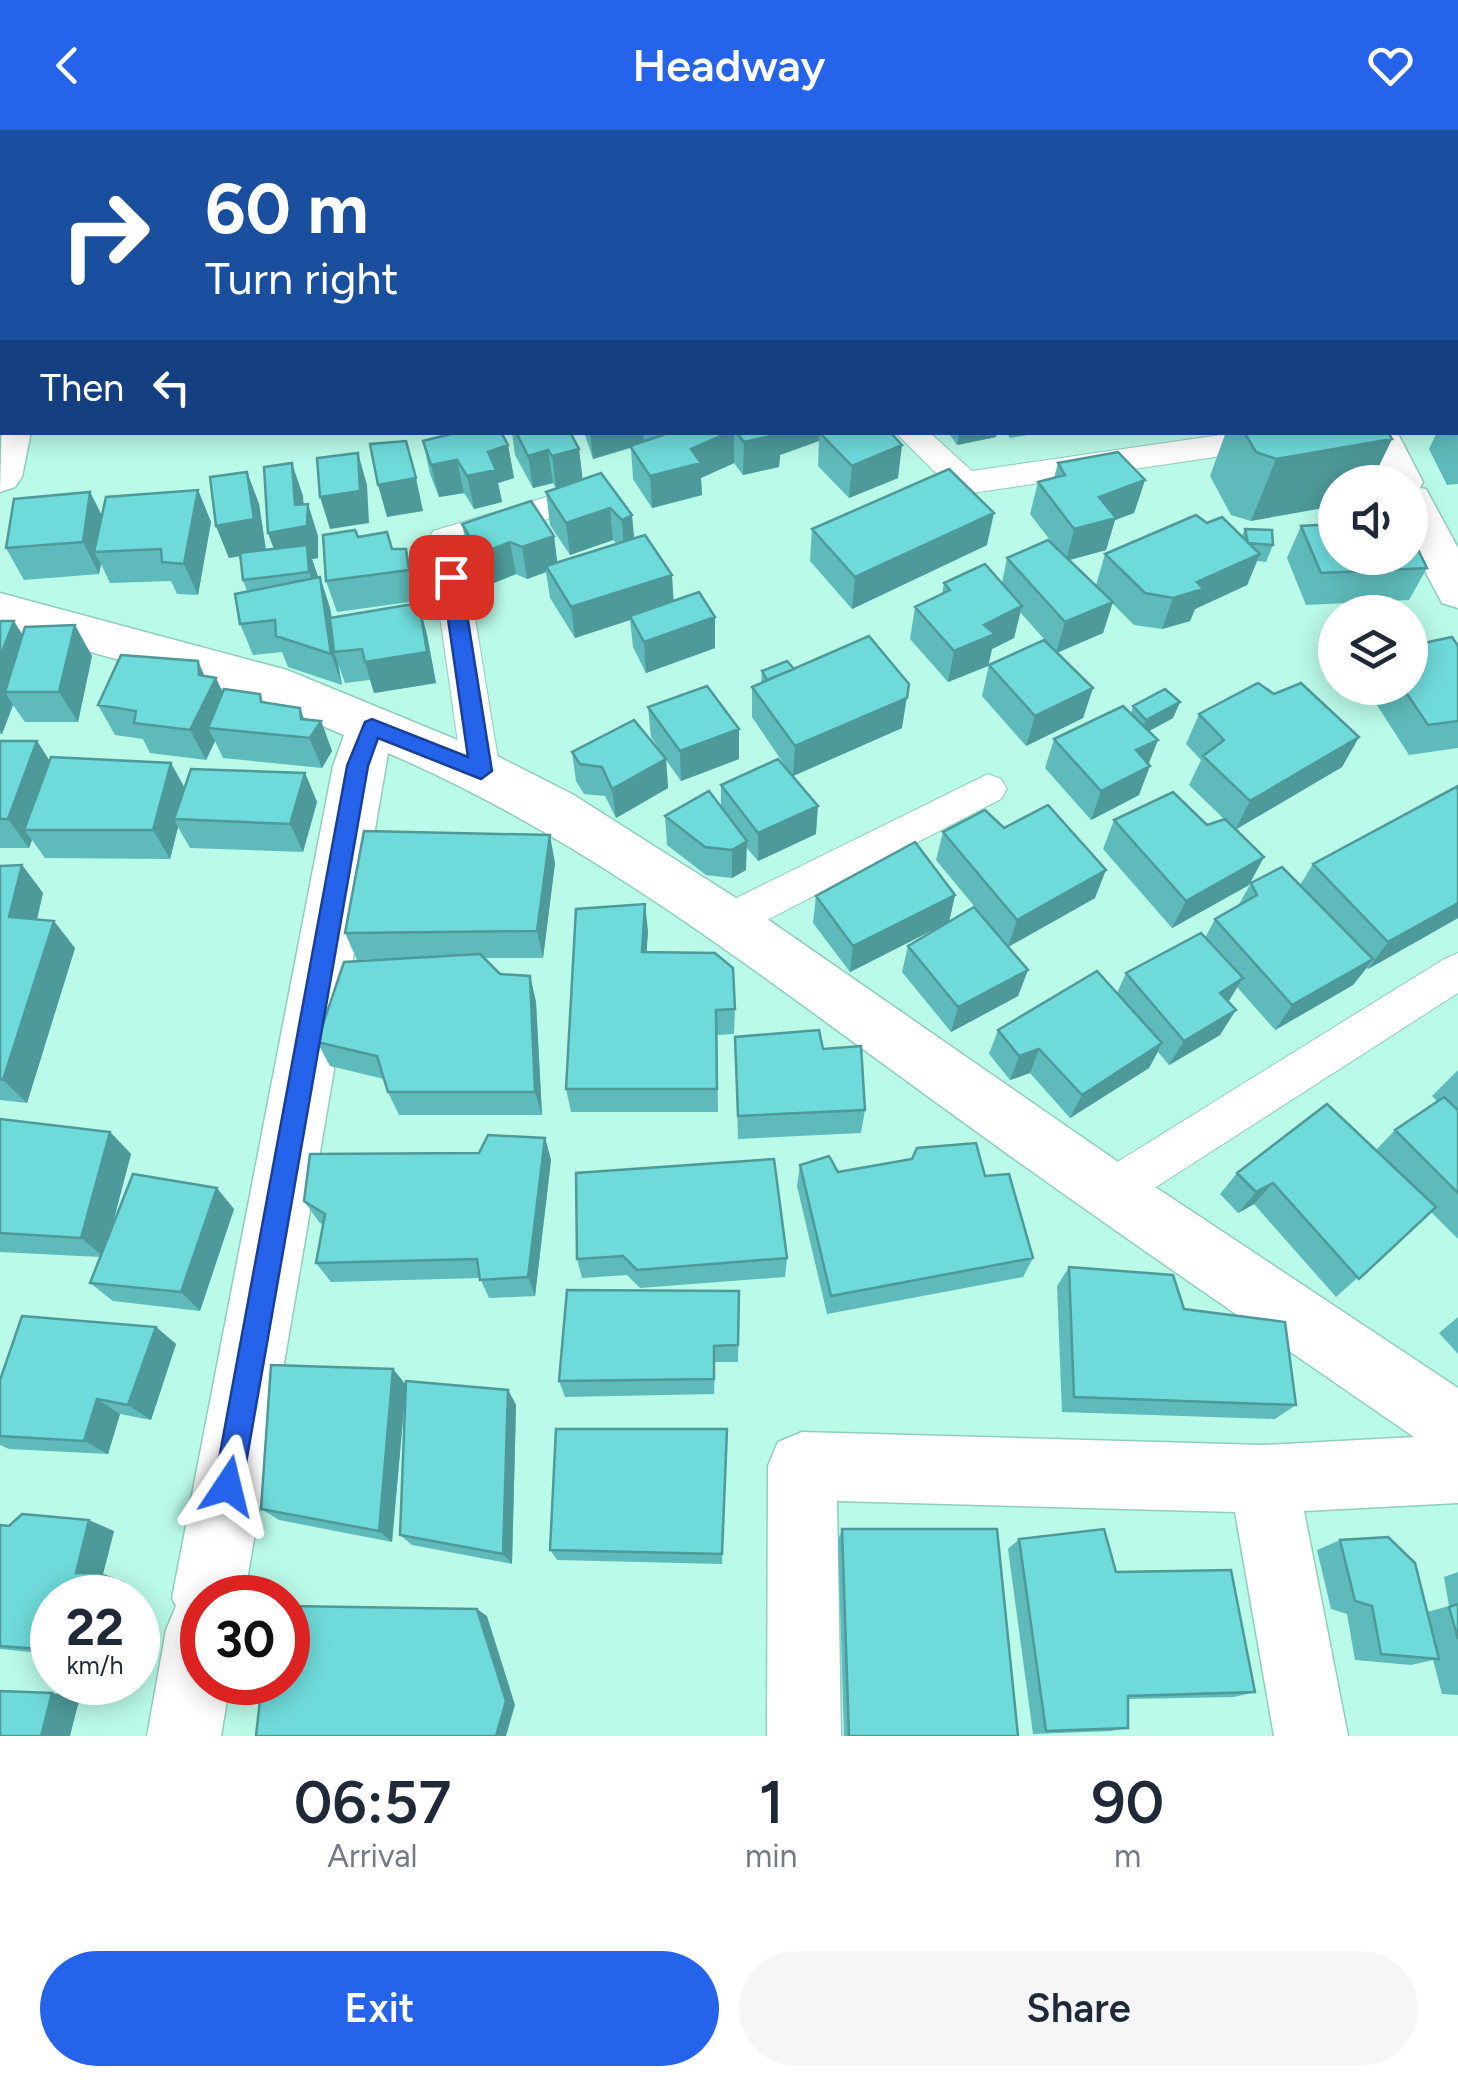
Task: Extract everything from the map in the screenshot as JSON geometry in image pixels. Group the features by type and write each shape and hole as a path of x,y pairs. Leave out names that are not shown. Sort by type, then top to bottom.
{"street":[{"path":"0,477 9,435"},
{"path":"1377,435 1392,465"},
{"path":"1428,533 1456,584"},
{"path":"0,610 270,683 481,771 554,809 728,921 1109,1192 1458,1427"},
{"path":"212,1575 358,766 372,727"},
{"path":"804,1736 802,1466 1262,1479 1458,1469"},
{"path":"1262,1479 1312,1736"},
{"path":"184,1736 189,1705"}],"lane":[{"path":"913,435 964,483 1294,435"},
{"path":"481,771 446,538 596,493"},
{"path":"728,921 988,789"},
{"path":"1109,1192 1458,971"}],"building":[{"path":"447,435 503,435 508,445 488,452 496,470 467,476 457,460 431,465 423,441"},
{"path":"518,435 572,435 579,449 552,456 548,450 528,456"},
{"path":"663,435 723,435 691,449 701,463 650,476 630,446"},
{"path":"738,435 776,435 744,442"},
{"path":"822,435 893,435 902,445 852,466"},
{"path":"1246,435 1390,435 1392,439 1276,459 1256,452"},
{"path":"406,441 416,478 378,485 370,444"},
{"path":"1118,452 1145,480 1099,497 1116,518 1074,529 1038,482 1065,475 1058,463"},
{"path":"358,453 360,491 320,497 317,458"},
{"path":"292,463 295,505 308,504 307,526 268,533 264,467"},
{"path":"949,469 994,513 855,577 812,529"},
{"path":"247,472 254,519 216,526 210,477"},
{"path":"601,473 632,515 622,520 610,508 566,523 546,492"},
{"path":"198,490 184,564 162,562 161,549 94,552 106,497"},
{"path":"90,492 83,542 6,548 14,499"},
{"path":"531,501 554,536 522,547 510,542 480,554 462,524"},
{"path":"1196,515 1207,523 1222,517 1260,554 1197,582 1203,589 1173,598 1145,593 1105,554"},
{"path":"1318,525 1318,566 1301,526"},
{"path":"1245,529 1272,530 1273,545 1248,543"},
{"path":"355,530 358,537 387,532 392,549 406,549 409,570 326,581 323,535"},
{"path":"645,535 672,575 571,607 546,566"},
{"path":"1048,540 1113,602 1065,622 1007,558"},
{"path":"307,545 309,572 243,580 240,553"},
{"path":"985,564 1022,606 984,625 995,634 954,651 915,607 950,590 944,583"},
{"path":"320,577 331,654 276,636 275,620 240,624 235,594"},
{"path":"699,592 715,617 644,642 630,616"},
{"path":"419,603 427,652 365,662 362,649 334,652 330,618"},
{"path":"0,621 14,621 0,657"},
{"path":"75,625 59,692 5,692 25,627"},
{"path":"869,636 909,684 907,698 795,746 752,687"},
{"path":"1452,637 1458,646 1458,721 1428,725 1414,705 1428,705 1428,642"},
{"path":"1044,640 1093,688 1035,716 989,665"},
{"path":"121,655 198,661 199,675 216,678 190,730 134,723 136,711 98,705"},
{"path":"787,661 794,669 767,680 762,671"},
{"path":"1258,683 1274,694 1301,683 1318,699 1318,705 1325,705 1359,737 1250,801 1203,756 1224,740 1199,714"},
{"path":"707,686 739,729 680,751 648,707"},
{"path":"224,689 260,694 261,702 300,708 301,719 321,721 310,738 208,728"},
{"path":"1165,689 1180,702 1146,720 1133,706"},
{"path":"1123,706 1158,740 1136,750 1150,766 1101,791 1054,739"},
{"path":"634,720 666,759 612,789 602,767 580,764 572,752"},
{"path":"0,741 37,741 8,819 0,819"},
{"path":"51,757 171,763 153,830 24,830"},
{"path":"778,759 818,806 758,833 721,785"},
{"path":"191,769 305,773 290,824 174,819"},
{"path":"1458,786 1458,903 1388,942 1313,864"},
{"path":"709,791 747,841 732,850 705,847 665,816"},
{"path":"1173,792 1207,825 1225,819 1264,857 1186,901 1114,820"},
{"path":"1048,805 1106,870 1017,920 943,832 985,810 1004,828"},
{"path":"364,831 550,835 537,931 345,933"},
{"path":"915,842 955,895 853,946 816,896"},
{"path":"22,865 9,917 54,921 3,1080 0,866"},
{"path":"1282,867 1373,959 1292,1005 1215,919 1257,895 1251,883"},
{"path":"645,904 642,952 715,953 733,968 735,1009 716,1010 717,1089 566,1089 576,909"},
{"path":"974,907 1028,970 958,1007 908,946"},
{"path":"1201,933 1243,978 1220,993 1236,1010 1184,1041 1126,973"},
{"path":"480,954 500,974 530,976 535,1092 388,1092 377,1056 317,1042 344,962"},
{"path":"1097,971 1162,1043 1082,1095 1039,1049 1019,1056 998,1030"},
{"path":"819,1030 823,1049 861,1046 865,1110 738,1116 735,1037"},
{"path":"1444,1097 1458,1110 1458,1193 1395,1130"},
{"path":"1327,1104 1436,1207 1359,1279 1273,1183 1256,1192 1237,1173"},
{"path":"0,1119 110,1132 81,1238 0,1233"},
{"path":"488,1135 545,1138 528,1277 480,1280 477,1259 316,1263 325,1214 304,1201 310,1154 479,1153"},
{"path":"976,1143 985,1176 1009,1174 1033,1258 831,1296 800,1165 829,1156 838,1172 912,1159 917,1148"},
{"path":"774,1159 787,1258 637,1270 623,1256 577,1259 576,1173"},
{"path":"133,1174 217,1188 181,1292 90,1283"},
{"path":"1069,1267 1173,1275 1184,1309 1285,1322 1296,1405 1074,1397"},
{"path":"567,1290 739,1291 738,1345 714,1346 714,1379 559,1381"},
{"path":"22,1316 156,1327 128,1405 97,1399 84,1441 0,1436 0,1380"},
{"path":"271,1365 393,1369 379,1531 261,1509"},
{"path":"406,1381 508,1390 503,1554 400,1535"},
{"path":"556,1429 727,1429 722,1554 550,1550"},
{"path":"22,1514 89,1520 76,1573 101,1573 30,1575 30,1648 0,1646 0,1525 9,1526"},
{"path":"842,1529 997,1529 1018,1736 849,1736"},
{"path":"1104,1529 1116,1572 1231,1570 1255,1692 1128,1696 1128,1728 1046,1731 1019,1539"},
{"path":"1388,1537 1415,1563 1439,1659 1381,1654 1372,1606 1355,1601 1340,1540"},
{"path":"1458,1604 1458,1639 1449,1607"},
{"path":"310,1606 477,1609 506,1701 496,1736 256,1736 259,1705 310,1705"},
{"path":"0,1691 30,1692 30,1705 49,1705 41,1736 0,1736"}],"route":[{"path":"228,1486 358,766 372,727 481,771 451,577"}]}
